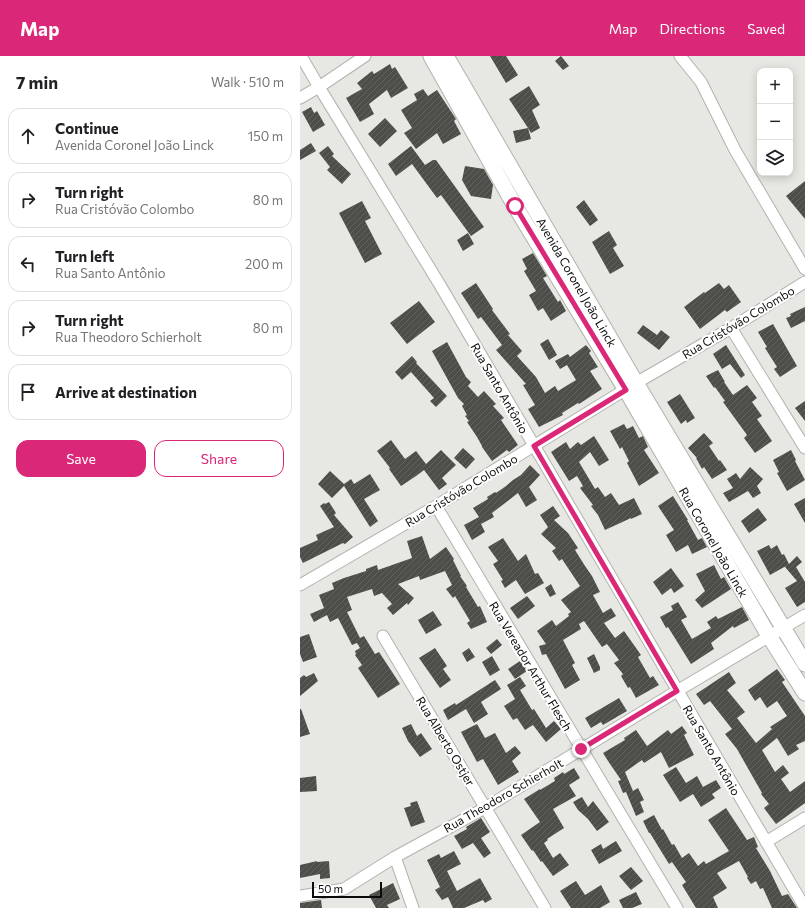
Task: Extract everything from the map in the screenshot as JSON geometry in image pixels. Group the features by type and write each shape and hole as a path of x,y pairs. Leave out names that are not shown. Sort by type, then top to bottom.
{"main road":[{"name":"Avenida Coronel João Linck","path":"431,56 515,206 631,386"},
{"name":"Avenida Coronel João Linck","path":"446,56 631,386"},
{"name":"Rua Coronel João Linck","path":"631,386 805,664"},
{"name":"Rua Coronel João Linck","path":"631,386 769,636 805,693"}],"street":[{"name":"Rua Santo Antônio","path":"301,56 440,285 805,908"},
{"path":"300,98 365,56"},
{"path":"680,56 701,82 735,150 805,270"},
{"name":"Rua Cristóvão Colombo","path":"300,585 436,506 631,386 731,328 805,282"},
{"path":"731,328 805,448"},
{"name":"Rua Vereador Arthur Flesch","path":"436,506 677,908"},
{"name":"Rua Theodoro Schierholt","path":"300,896 344,889 395,857 485,808 805,615"},
{"name":"Rua Alberto Ostjer","path":"383,636 545,908"},
{"path":"766,842 805,818"},
{"path":"395,857 414,908"}],"building":[{"path":"490,56 506,56 518,75 506,83"},
{"path":"561,56 569,66 563,70 555,61"},
{"path":"390,64 392,69 395,67 408,88 391,98 387,90 369,104 374,114 360,122 346,98 362,89 357,83 372,71 374,74"},
{"path":"529,86 540,105 532,110 540,128 531,133 509,99"},
{"path":"423,89 428,96 437,90 456,119 454,121 461,134 443,144 437,133 416,149 404,133 412,128 401,110 417,100 414,94"},
{"path":"311,107 314,113 317,111 325,125 313,132 302,112"},
{"path":"385,118 397,131 380,147 368,134"},
{"path":"528,128 531,139 516,143 513,131"},
{"path":"311,143 316,151 300,160 300,150"},
{"path":"328,146 334,154 332,156 351,174 342,184 327,170 330,167 319,153"},
{"path":"411,146 425,165 433,160 436,160 484,227 471,236 441,195 437,198 412,164 396,176 388,164"},
{"path":"465,166 484,169 493,185 491,199 471,196 462,180"},
{"path":"805,181 805,219 786,196"},
{"path":"584,200 598,220 590,226 576,207"},
{"path":"362,201 371,218 365,221 382,254 365,263 339,213"},
{"path":"609,231 617,245 613,248 624,266 610,274 592,242"},
{"path":"468,233 474,244 463,251 457,240"},
{"path":"533,253 547,276 543,278 558,302 560,300 566,311 551,321 543,308 538,311 529,295 536,291 524,271 527,269 522,259"},
{"path":"476,283 493,309 492,310 510,334 508,335 522,351 517,356 536,377 545,393 555,386 558,391 576,380 567,365 560,369 555,361 568,354 570,357 586,345 591,351 589,353 598,367 590,371 602,389 562,413 563,415 539,427 528,409 535,405 523,385 526,384 496,350 502,345 481,317 478,319 461,293"},
{"path":"719,283 724,289 729,285 741,302 727,312 725,310 700,329 684,307"},
{"path":"419,301 435,322 407,344 390,323"},
{"path":"805,307 805,321 791,328 786,318 791,316 790,314"},
{"path":"773,324 797,366 780,377 774,369 777,367 765,348 767,347 758,332"},
{"path":"643,325 657,335 661,330 670,337 659,350 637,333"},
{"path":"548,339 557,355 549,360 540,344"},
{"path":"447,342 466,377 471,382 468,386 478,397 484,391 496,404 493,406 504,418 501,420 518,445 509,452 507,450 492,461 467,422 469,421 465,416 467,415 462,406 464,404 458,398 432,351"},
{"path":"726,345 745,375 741,378 730,364 722,369 713,354"},
{"path":"412,356 417,362 416,363 447,396 436,407 430,401 434,398 411,372 402,380 395,372"},
{"path":"718,370 733,395 747,385 757,398 752,402 762,416 757,419 772,441 755,453 744,438 747,435 723,402 725,401 706,376"},
{"path":"680,394 695,418 687,423 686,420 681,424 667,402"},
{"path":"805,401 805,421 795,408"},
{"path":"624,424 627,429 633,426 639,438 643,436 648,447 644,450 659,473 639,486 627,463 629,461 622,447 620,449 610,431"},
{"path":"704,433 713,443 709,446 727,470 712,479 704,467 702,469 697,458 688,448"},
{"path":"594,436 609,460 599,466 590,452 579,462 595,489 598,487 605,497 611,493 619,505 634,498 642,514 605,530 598,515 591,506 593,505 580,488 583,486 577,476 569,481 551,452 566,442 570,449 578,442 581,445"},
{"path":"391,440 405,459 416,451 426,464 441,450 456,465 442,478 447,484 439,490 424,470 401,486 377,451"},
{"path":"463,448 475,459 466,469 454,458"},
{"path":"791,450 805,480 787,491 777,473 779,472 773,460"},
{"path":"530,465 540,475 529,487 537,500 526,507 518,493 492,513 494,517 481,524 485,532 472,540 464,525 479,517 473,508 521,475"},
{"path":"750,467 763,479 757,486 761,493 753,498 748,491 729,502 723,493 733,488 727,479 736,473 740,479"},
{"path":"330,471 344,484 351,479 354,484 370,474 380,490 364,499 378,521 370,527 344,486 332,498 318,484"},
{"path":"673,496 698,540 702,538 707,547 692,554 688,545 676,552 666,535 674,530 658,506"},
{"path":"805,498 805,523 794,504"},
{"path":"329,502 336,513 334,515 353,537 345,544 343,543 303,563 300,557 300,548 318,540 316,535 334,527 320,506"},
{"path":"553,506 560,516 554,520 568,533 578,548 575,550 592,576 600,592 593,595 603,613 611,608 616,616 604,623 615,638 624,631 641,655 638,657 650,678 653,676 659,685 636,698 630,687 628,688 621,676 623,674 614,663 619,660 607,644 602,647 584,621 579,624 581,629 563,640 575,663 572,665 580,680 565,689 546,654 542,655 539,646 546,644 537,631 552,620 556,626 569,616 568,614 571,612 561,600 580,586 562,559 559,561 552,551 556,548 541,534 548,527 540,515"},
{"path":"758,508 767,520 749,533 741,521"},
{"path":"422,536 430,559 446,547 454,559 453,560 460,576 467,586 466,587 478,607 480,606 487,622 471,629 467,623 470,621 455,596 453,598 446,589 452,585 445,571 420,580 419,576 398,584 414,598 408,605 407,603 393,615 387,608 392,604 382,593 374,596 372,589 347,597 352,610 347,612 360,638 364,636 375,654 379,652 400,684 378,698 358,668 362,665 355,655 355,651 360,648 357,643 352,645 338,618 330,622 327,615 314,622 310,614 324,608 319,595 334,589 332,583 366,571 366,569 377,565 378,570 412,558 407,541"},
{"path":"503,538 518,561 526,554 535,574 538,573 544,583 525,594 516,580 505,588 501,581 503,580 493,564 498,561 488,547"},
{"path":"769,545 771,549 777,545 789,564 797,556 802,562 796,567 805,582 805,602 797,607 785,588 797,581 785,567 786,566 770,575 757,551"},
{"path":"714,565 721,579 724,577 731,589 702,608 695,600 705,591 696,574"},
{"path":"671,568 684,586 674,593 671,588 662,595 653,582"},
{"path":"551,584 556,594 550,597 545,588"},
{"path":"527,596 535,606 518,619 510,608"},
{"path":"678,602 687,617 681,620 692,639 711,628 707,622 716,616 718,619 742,607 749,620 734,628 733,626 711,643 714,649 691,664 660,617 673,610 671,606"},
{"path":"433,611 442,625 426,634 418,620"},
{"path":"309,634 317,657 303,662 300,654 300,637"},
{"path":"497,639 502,645 491,654 486,648"},
{"path":"435,648 447,666 443,669 451,680 440,688 419,658"},
{"path":"469,648 475,657 467,662 462,653"},
{"path":"594,654 600,670 594,673 587,658"},
{"path":"492,656 500,670 490,676 482,662"},
{"path":"520,661 527,671 515,679 508,669"},
{"path":"777,669 785,680 782,682 805,716 805,741 796,745 799,749 788,756 777,738 762,750 775,772 783,765 789,773 781,779 790,792 805,781 805,803 776,824 764,808 769,804 761,794 762,793 737,749 725,734 732,729 710,701 704,705 696,694 729,672 736,683 727,690 745,712 737,718 756,743 772,729 770,727 787,716 777,701 767,708 760,697 755,701 748,690"},
{"path":"314,673 318,681 300,696 300,678 304,675 306,677"},
{"path":"520,677 526,686 520,690 532,710 534,709 546,728 554,721 561,729 546,742 533,725 525,730 517,718 513,720 504,706 515,699 507,685"},
{"path":"495,680 501,689 481,702 488,714 474,723 466,709 448,720 443,710 455,703 456,705"},
{"path":"619,698 627,711 603,725 601,722 591,728 585,718"},
{"path":"300,709 310,734 300,737"},
{"path":"411,724 417,736 421,733 432,749 420,757 408,741 402,728"},
{"path":"477,724 485,738 495,733 506,753 515,746 521,753 512,761 519,772 498,785 483,759 477,762 461,732"},
{"path":"682,726 687,733 684,735 694,755 669,768 661,752 644,763 642,760 625,772 633,791 638,788 644,800 640,802 644,812 636,816 626,792 623,793 618,781 621,780 603,753 625,740 624,738 636,730 647,746 668,730 671,734"},
{"path":"676,767 686,783 697,776 703,787 716,780 721,788 712,794 715,798 701,807 693,794 680,802 663,775"},
{"path":"574,768 580,778 569,785 576,796 553,809 564,828 547,839 548,840 544,843 553,858 560,853 569,865 553,876 521,835 540,822 524,799 555,781 554,778 563,772 564,774"},
{"path":"316,776 317,791 300,792 300,778"},
{"path":"582,797 588,807 593,801 609,822 597,831 588,819 578,810 573,802"},
{"path":"417,801 425,822 411,827 404,808 411,806 410,803"},
{"path":"726,808 747,840 754,837 758,847 756,848 770,871 782,896 788,894 797,908 772,908 763,888 760,889 756,881 751,884 739,861 717,873 727,888 713,897 718,908 696,908 682,885 686,882 672,862 669,864 643,821 654,815 662,830 663,829 672,845 674,844 682,858 689,853 698,866 704,861 706,864 729,851 708,820"},
{"path":"481,818 490,832 481,838 491,853 484,858 473,843 462,849 454,836 467,829 466,827"},
{"path":"616,841 622,851 599,864 591,850 601,844 603,849"},
{"path":"454,851 461,864 447,871 457,891 480,878 492,899 485,903 483,900 464,908 453,908 448,897 442,900 435,890 440,887 427,860 439,854 441,858"},
{"path":"317,861 329,861 330,878 320,879 320,874 300,878 300,865"},
{"path":"631,867 643,881 631,890 619,876"},
{"path":"576,881 585,895 601,885 610,902 600,908 571,908 560,891"},
{"path":"393,883 400,899 387,905 389,908 376,908 369,895"},
{"path":"636,892 642,904 632,908 623,908 619,900"},
{"path":"321,900 322,908 300,908 300,903"}],"route":[{"path":"515,206 626,390 534,446 677,691 581,749"}]}
